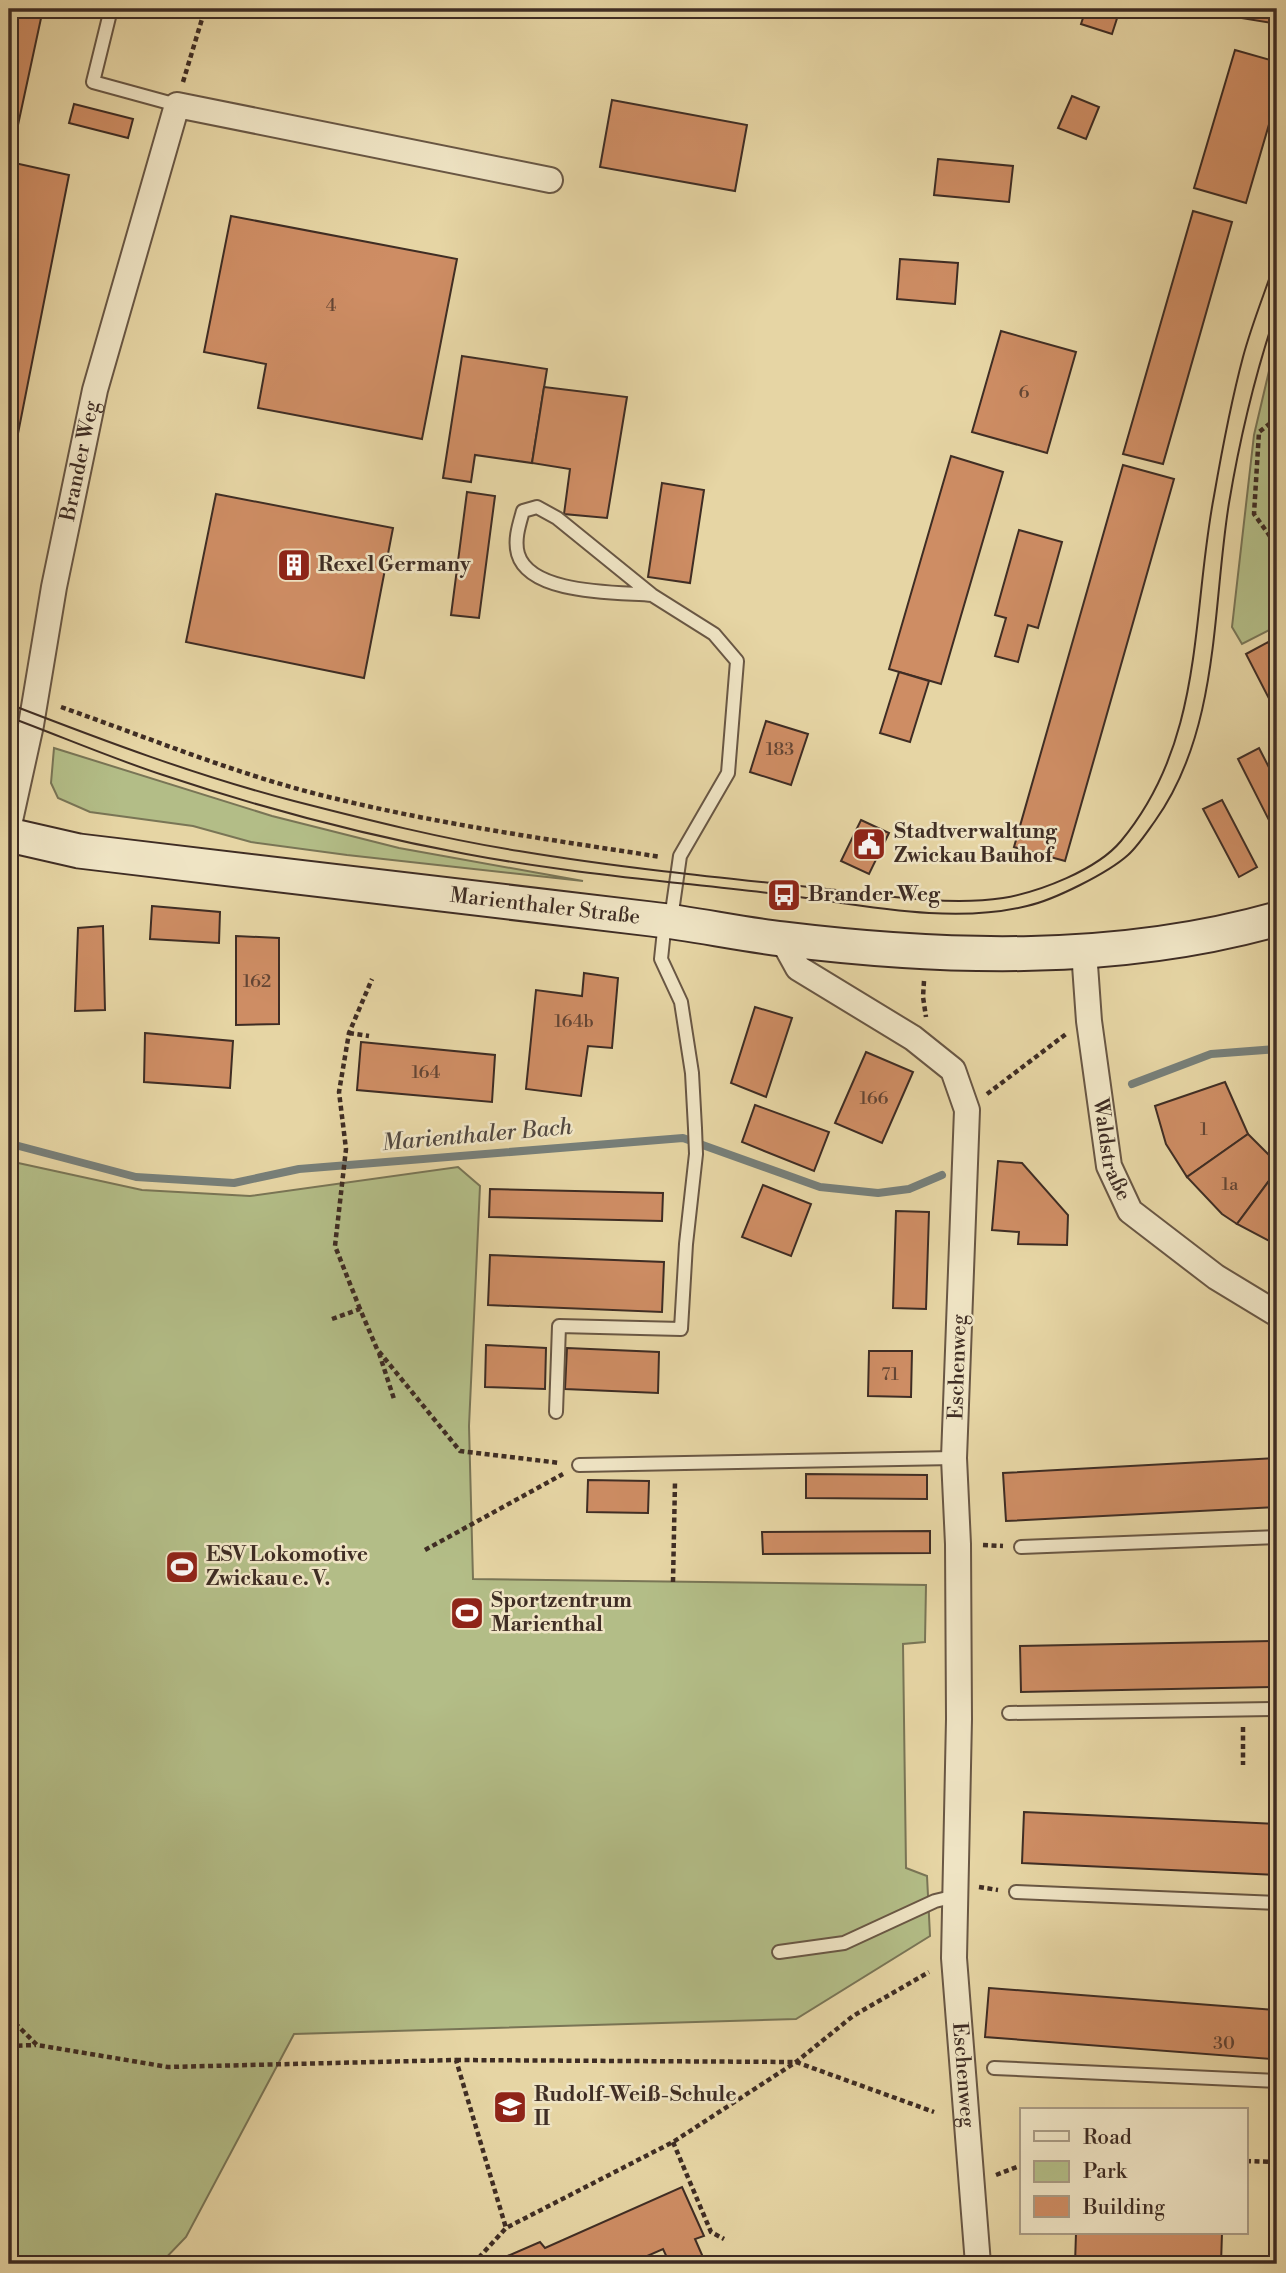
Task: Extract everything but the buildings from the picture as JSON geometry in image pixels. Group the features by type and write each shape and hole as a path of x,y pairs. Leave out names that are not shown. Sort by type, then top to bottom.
{"main road":[{"name":"Marienthaler Straße","path":"9,835 79,850 668,921 782,939 903,950 1004,954 1084,951 1195,937 1277,919"}],"street":[{"path":"177,105 550,180"},
{"name":"Brander Weg","path":"9,825 95,390 177,105"},
{"name":"Eschenweg","path":"782,939 798,968 913,1038 953,1070 967,1110 954,1458 958,1544 954,1958 978,2264"},
{"name":"Waldstraße","path":"1084,951 1089,1021 1109,1166 1130,1211 1216,1278 1277,1314"}],"lane":[{"path":"111,9 93,82 177,105"},
{"path":"556,1412 559,1326 681,1329 686,1244 696,1154 695,1128 692,1073 681,1002 661,959 680,860 728,773 737,661 713,634 652,595 557,518 537,507 523,511 517,533 518,555 530,572 551,583 591,590 652,595"},
{"path":"579,1465 954,1458"},
{"path":"1021,1547 1277,1537"},
{"path":"1009,1713 1277,1709"},
{"path":"779,1952 844,1943 956,1891"},
{"path":"1016,1892 1277,1903"},
{"path":"994,2068 1277,2081"}],"path":[{"path":"177,105 205,9"},
{"path":"1277,418 1259,432 1254,514 1277,546"},
{"path":"36,698 183,754 337,799 472,827 680,860"},
{"path":"372,979 349,1033 339,1092 346,1149 335,1246 377,1349 394,1399"},
{"path":"923,997 926,1016"},
{"path":"967,1110 1056,1040 1089,1021"},
{"path":"349,1033 369,1036"},
{"path":"331,1319 360,1309"},
{"path":"377,1349 460,1451 579,1465"},
{"path":"673,1582 676,1463"},
{"path":"425,1550 579,1465"},
{"path":"958,1544 1021,1547"},
{"path":"1242,1710 1244,1765"},
{"path":"956,1891 1016,1892"},
{"path":"473,2264 506,2228 673,2142 796,2062 853,2016 954,1958"},
{"path":"9,2017 37,2045"},
{"path":"9,2046 37,2045 168,2067 456,2060 796,2062 934,2112"},
{"path":"456,2060 506,2228"},
{"path":"673,2142 711,2232 724,2239"},
{"path":"1248,2161 1277,2162"}],"green space":[{"path":"1277,348 1277,626 1242,644 1232,627 1254,435"},
{"path":"54,748 272,816 399,848 583,881 251,842 193,826 90,812 58,798 51,783"},
{"name":"Sportzentrum Marienthal","path":"9,1161 142,1190 250,1196 458,1167 480,1186 469,1426 473,1579 926,1585 925,1642 903,1644 906,1868 927,1876 930,1936 796,2019 294,2034 186,2237 160,2264 9,2264"}],"waterway":[{"name":"Marienthaler Bach","path":"1132,1084 1211,1054 1277,1049"},
{"name":"Marienthaler Bach","path":"9,1141 15,1145 136,1177 234,1183 299,1169 683,1138 820,1187 878,1193 909,1189 942,1175"}],"tram line":[{"path":"9,704 150,757 258,791 378,822 491,846 664,871 931,900 1003,898 1050,885 1083,870 1111,852 1148,802 1168,761 1190,676 1207,541 1231,409 1247,344 1277,256"},
{"path":"9,717 144,768 238,799 313,820 466,854 586,872 938,914 998,911 1038,903 1094,877 1132,851 1155,821 1176,786 1192,748 1210,667 1233,478 1255,380 1277,309"}],"place":[{"name":"Rexel Germany","path":"294,565"},
{"name":"Stadtverwaltung Zwickau Bauhof","path":"869,844"},
{"name":"Brander Weg","path":"784,895"},
{"name":"ESV Lokomotive Zwickau e. V.","path":"182,1567"},
{"name":"Sportzentrum Marienthal","path":"467,1613"},
{"name":"Rudolf-Weiß-Schule II","path":"510,2107"}]}
